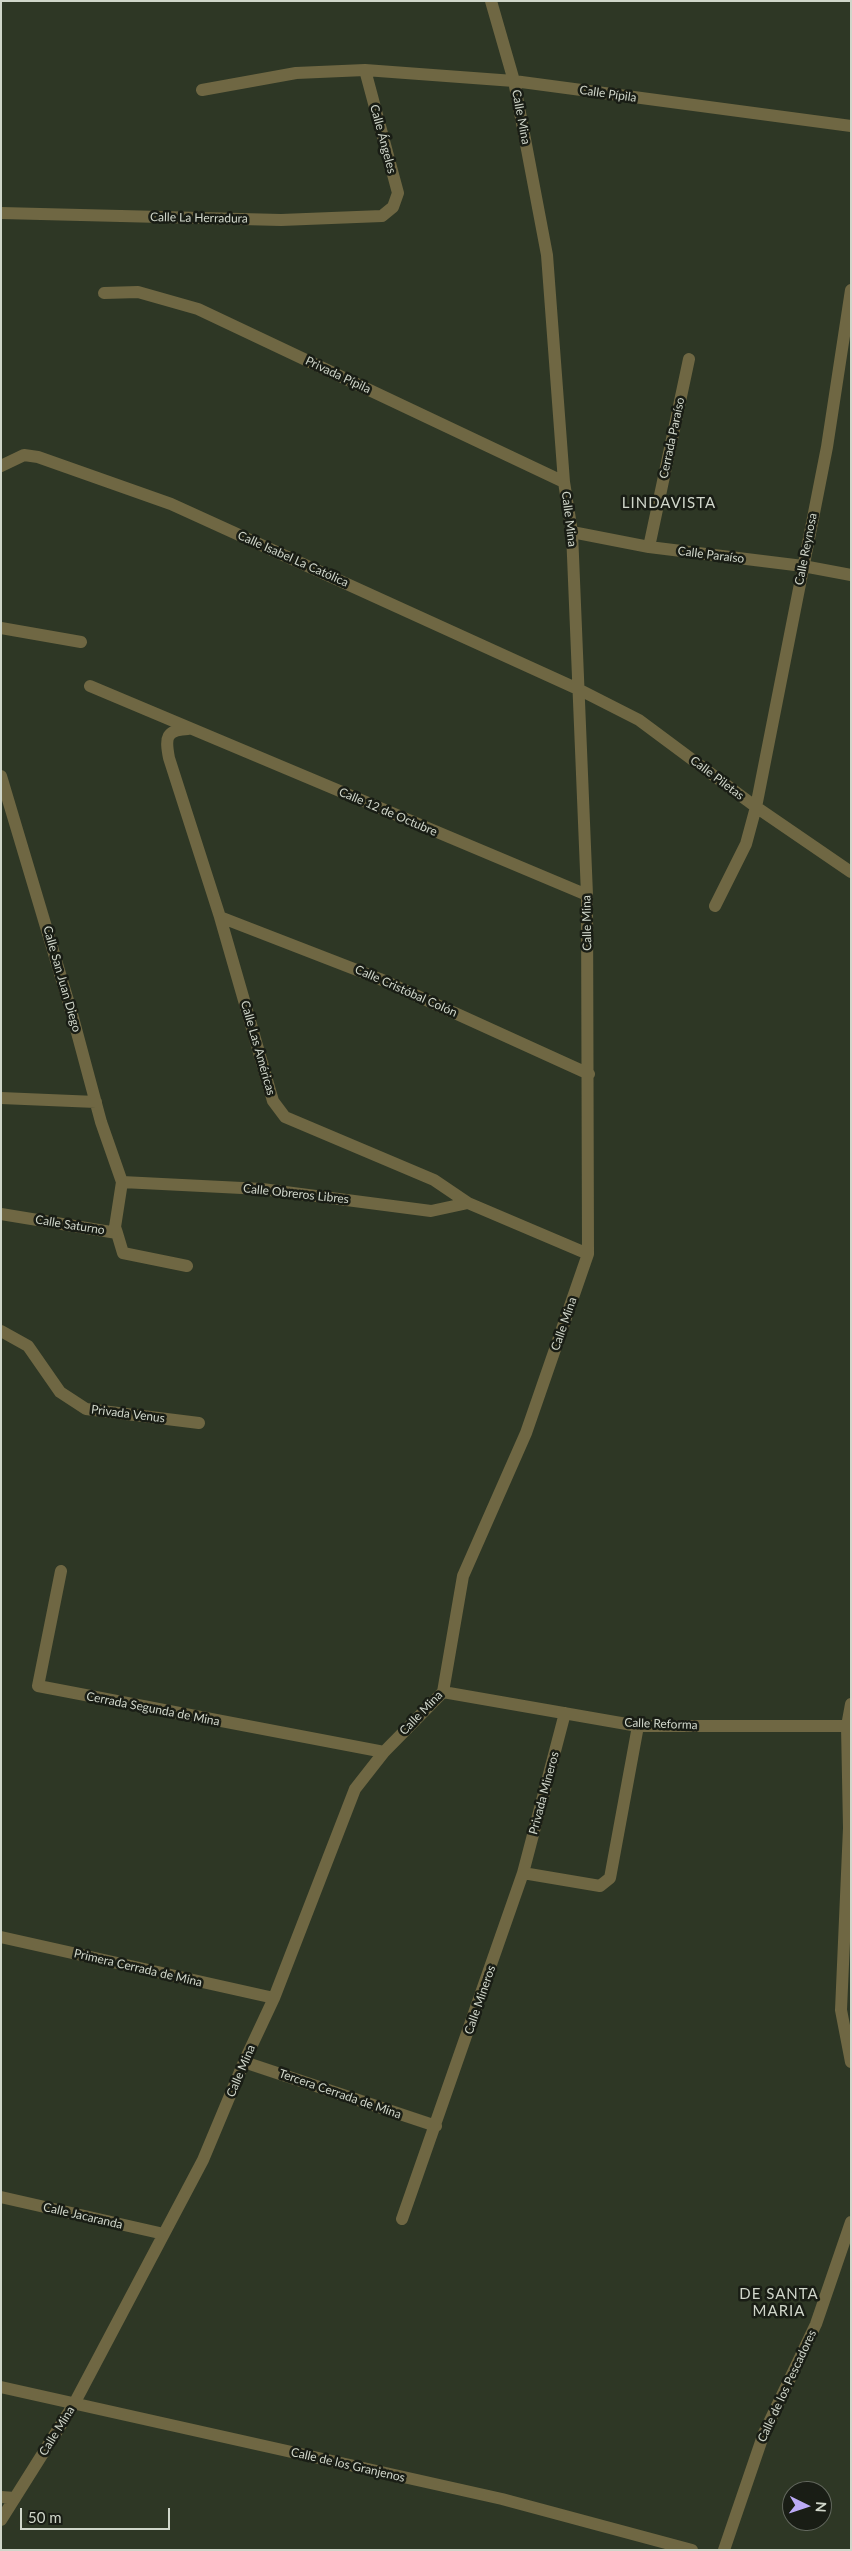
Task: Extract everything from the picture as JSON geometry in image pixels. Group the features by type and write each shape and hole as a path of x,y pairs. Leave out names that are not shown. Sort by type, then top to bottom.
{"street":[{"name":"Calle Mina","path":"1,2520 74,2404 204,2160 244,2062 274,1998 355,1789 384,1752 443,1692 463,1576 526,1433 588,1254 589,1074 587,895 572,532 564,482 547,255 514,81 491,1"},
{"name":"Calle Pípila","path":"365,70 514,81 851,126"},
{"path":"202,90 296,73 365,70"},
{"name":"Calle Ángeles","path":"365,70 398,193 394,207"},
{"name":"Calle La Herradura","path":"1,213 281,220 382,216 394,207"},
{"name":"Calle Reynosa","path":"715,906 746,844 756,807 827,447 851,290"},
{"name":"Privada Pípila","path":"104,293 138,292 198,309 564,482"},
{"name":"Cerrada Paraíso","path":"649,547 689,359"},
{"name":"Calle Isabel La Católica","path":"1,466 24,455 38,457 171,504 580,690"},
{"name":"Calle Paraíso","path":"572,532 649,547 803,566 851,575"},
{"path":"1,628 81,642"},
{"name":"Calle 12 de Octubre","path":"90,686 188,729 587,895"},
{"name":"Calle Piletas","path":"580,690 639,720 756,807 851,872"},
{"name":"Calle Las Américas","path":"188,729 174,730 170,733 166,739 167,747 220,917 273,1101 286,1117 434,1180 468,1203 588,1254"},
{"name":"Calle San Juan Diego","path":"1,776 70,1004 96,1102 122,1182"},
{"name":"Calle Cristóbal Colón","path":"220,917 380,979 589,1074"},
{"path":"1,1098 96,1102"},
{"name":"Calle Obreros Libres","path":"122,1182 262,1189 431,1210 468,1203"},
{"name":"Calle Saturno","path":"1,1214 117,1233 115,1227 122,1182"},
{"path":"117,1233 123,1253 187,1266"},
{"name":"Privada Venus","path":"1,1331 28,1346 60,1392 86,1409 198,1423"},
{"name":"Cerrada Segunda de Mina","path":"61,1570 38,1686 128,1705 384,1752"},
{"name":"Calle Reforma","path":"443,1692 638,1726 849,1726"},
{"path":"851,1704 849,1726 848,1925 840,2010 851,2062"},
{"name":"Privada Mineros","path":"523,1873 565,1713"},
{"path":"523,1873 600,1886 610,1878 638,1726"},
{"name":"Calle Mineros","path":"402,2219 523,1873"},
{"name":"Primera Cerrada de Mina","path":"1,1937 274,1998"},
{"name":"Tercera Cerrada de Mina","path":"244,2062 436,2126"},
{"name":"Calle Jacaranda","path":"1,2197 164,2234"},
{"name":"Calle de los Pescadores","path":"724,2550 764,2433 816,2324 851,2222"},
{"name":"Calle de los Granjenos","path":"1,2387 502,2500 692,2550"},
{"path":"1,2497 15,2498"}],"district":[{"name":"LINDAVISTA","path":"669,503"},
{"name":"DE SANTA MARIA","path":"779,2302"}]}
